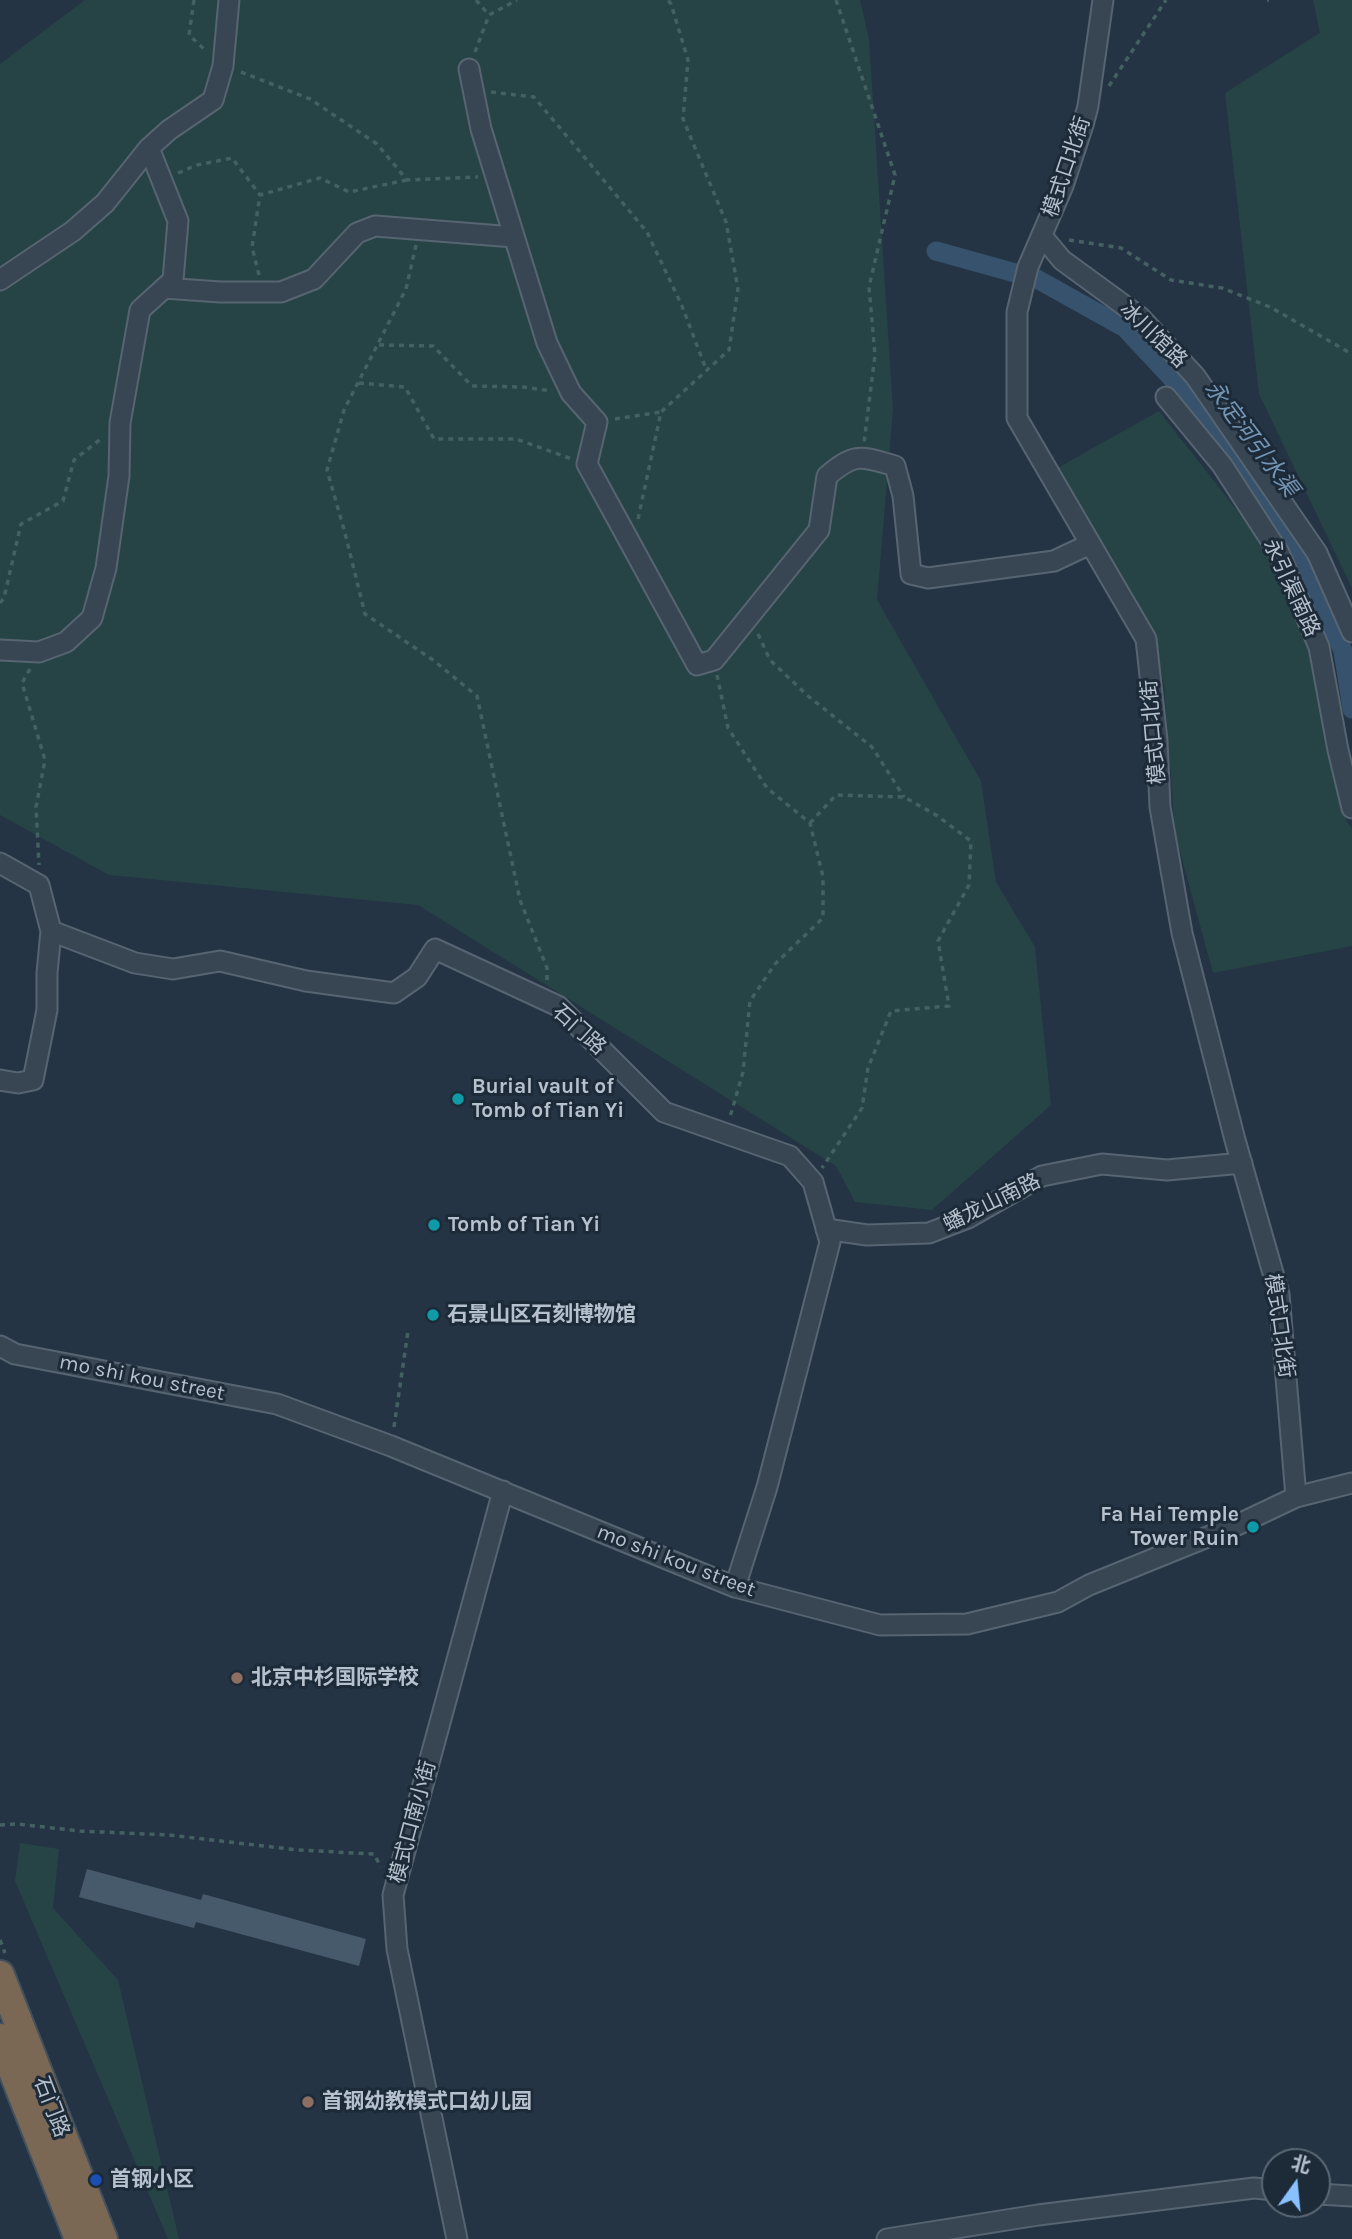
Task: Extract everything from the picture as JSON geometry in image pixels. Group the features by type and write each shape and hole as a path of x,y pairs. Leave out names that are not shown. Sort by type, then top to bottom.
{"highway":[{"name":"石门路","path":"0,1975 103,2239"},
{"name":"石门路","path":"0,2038 79,2239"}],"street":[{"path":"0,280 73,231 106,203 149,148 169,130 213,100 223,65 229,0"},
{"name":"模式口北街","path":"1103,0 1088,106 1063,186 1028,267 1017,312 1017,418 1146,639 1157,740 1160,807 1182,933 1279,1294 1296,1497"},
{"path":"469,69 481,129 547,343 571,393 597,422 587,464 697,665 714,660 819,530 827,476 845,461 862,457 895,466 903,496 911,574 928,578 1054,561 1090,544"},
{"path":"0,650 38,652 66,642 92,618 106,568 119,476 120,423 140,310 173,280 178,221 149,148"},
{"path":"164,288 281,292 314,279 357,233 375,226 514,237"},
{"name":"冰川馆路","path":"1042,236 1062,260 1140,317 1195,376 1318,553 1352,632"},
{"name":"永引渠南路","path":"1166,397 1222,465 1279,553 1319,647 1338,750 1352,807"},
{"path":"0,863 39,885 51,931 47,1010 33,1080 18,1083 0,1080"},
{"name":"石门路","path":"51,931 135,963 173,969 220,961 306,981 394,993 417,977 435,949 558,1006 664,1111 790,1156 813,1182 830,1242 767,1487 735,1587"},
{"name":"蟠龙山南路","path":"826,1228 867,1235 929,1233 968,1218 1041,1176 1102,1164 1167,1170 1242,1163"},
{"name":"mo shi kou street","path":"0,1346 15,1353 276,1404 391,1446 735,1587 880,1625 967,1624 1058,1602 1089,1586 1237,1525 1296,1497 1352,1483"},
{"name":"模式口南小街","path":"457,2239 397,1949 393,1895 503,1492"},
{"path":"887,2239 1051,2213 1261,2189"},
{"path":"1331,2195 1352,2196"}],"path":[{"path":"194,0 189,35 223,65 310,99 377,144 407,180"},
{"path":"476,0 489,15"},
{"path":"469,69 489,15 517,0"},
{"path":"632,546 661,412 729,349 738,289 726,222 683,119 688,61 668,0"},
{"path":"836,0 895,175 869,287 874,355 862,457"},
{"path":"1106,91 1166,0"},
{"path":"473,90 534,97 646,232 682,306 706,369"},
{"path":"162,180 197,165 232,158 260,195 252,247 263,292"},
{"path":"260,195 320,178 349,192 407,180 495,176"},
{"path":"419,229 407,289 344,410 327,470 365,614 433,660 477,696 520,900 547,968 547,1001"},
{"path":"1042,236 1121,248 1171,280 1222,288 1270,307 1352,354"},
{"path":"379,345 433,346 472,386 523,387 571,393"},
{"path":"359,383 405,387 433,439 516,439 587,464"},
{"path":"597,422 661,412"},
{"path":"0,603 4,598 21,524 63,502 74,460 120,423"},
{"path":"750,616 770,660 872,747 904,797"},
{"path":"38,652 22,683 45,760 37,807 39,885"},
{"path":"714,660 728,728 767,788 810,823 823,877 823,918 775,964 750,1001 743,1072 725,1133"},
{"path":"810,823 836,795 904,797 936,815 971,841 969,885 938,941 949,1006 891,1011 869,1068 862,1108 813,1182"},
{"path":"391,1446 408,1331"},
{"path":"0,1825 169,1835 298,1850 374,1854 393,1895"}],"green space":[{"path":"85,0 860,0 869,39 893,410 877,600 981,781 996,882 1035,947 1051,1105 932,1210 855,1202 836,1166 418,905 109,875 0,815 0,64"},
{"path":"1313,0 1352,0 1352,588 1259,394 1225,93 1320,33"},
{"path":"1159,411 1272,555 1313,654 1328,758 1347,822 1352,829 1352,946 1213,973 1175,833 1164,684 1151,634 1054,470"},
{"path":"20,1843 59,1849 53,1908 118,1980 179,2239 168,2239 15,1881"}],"building":[{"path":"87,1869 201,1900 203,1894 366,1939 359,1966 196,1922 194,1928 79,1897"}],"waterway":[{"name":"永定河引水渠","path":"936,251 1037,279 1125,328 1208,417 1296,542 1343,651 1352,709"}],"place":[{"name":"Burial vault of Tomb of Tian Yi","path":"458,1099"},
{"name":"Tomb of Tian Yi","path":"434,1225"},
{"name":"石景山区石刻博物馆","path":"433,1315"},
{"name":"Fa Hai Temple Tower Ruin","path":"1253,1527"},
{"name":"北京中杉国际学校","path":"237,1678"},
{"name":"首钢幼教模式口幼儿园","path":"308,2102"},
{"name":"首钢小区","path":"96,2180"}]}
